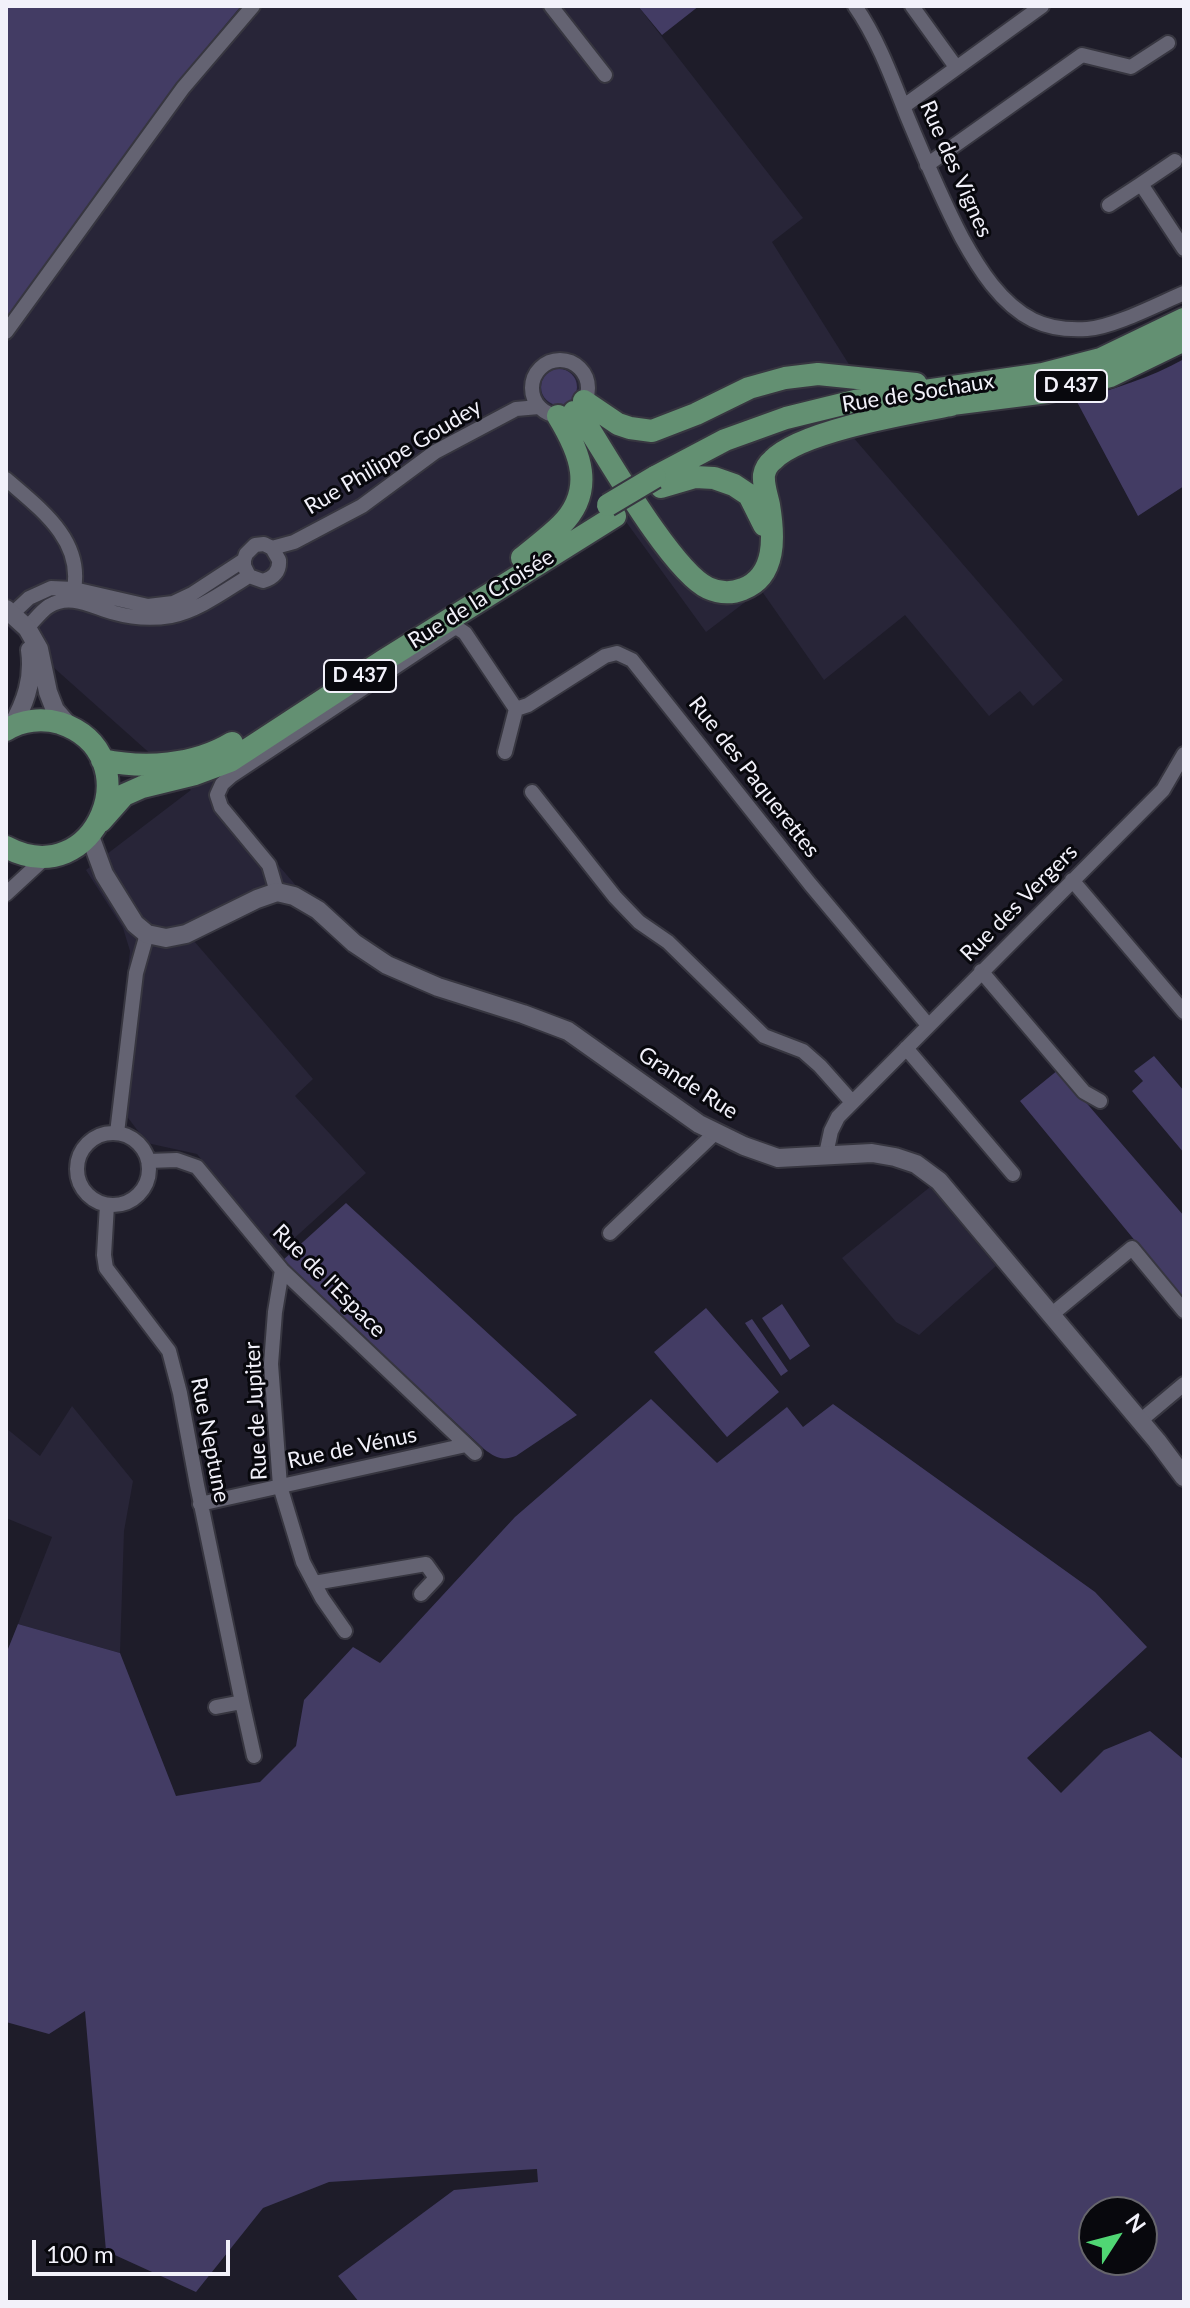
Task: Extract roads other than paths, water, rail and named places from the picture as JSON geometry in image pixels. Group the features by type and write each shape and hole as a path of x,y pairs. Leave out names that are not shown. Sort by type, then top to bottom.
{"main road":[{"name":"Rue de Sochaux","path":"658,482 752,444 837,418 954,396 1101,359 1184,319"},
{"name":"Rue de Sochaux","path":"658,482 725,440 786,418 855,401 1047,392 1110,376 1184,340"},
{"path":"564,409 630,428 652,431 749,388 785,378 818,374 911,384 954,396"},
{"path":"564,409 586,424 681,565 697,582 710,589 732,593 747,588 761,578 769,563 772,543 763,478 766,468 786,449 954,396"},
{"path":"522,558 563,524 575,506 581,488 581,462 564,409"},
{"path":"658,482 695,477 714,478 734,485 749,495 772,543"},
{"name":"D 437","path":"102,760 138,766 182,761 223,748 522,558 612,511 658,482"},
{"name":"Rue de la Croisée","path":"53,856 74,848 124,795 230,761 612,511"},
{"path":"9,728 40,720 69,726 94,746 108,780 108,801 95,828"},
{"path":"6,847 30,856 53,856"}],"street":[{"path":"6,332 183,88 253,6"},
{"path":"551,6 605,75"},
{"name":"Rue des Vignes","path":"855,6 886,63 927,165 974,261 1016,309 1035,321 1062,328 1090,329 1184,293"},
{"path":"912,6 956,67"},
{"path":"904,106 1042,6"},
{"path":"927,165 1082,55 1131,67 1168,43"},
{"path":"1109,205 1175,161"},
{"path":"1141,184 1184,249"},
{"path":"552,361 570,362 585,377 587,393 564,409 535,402 533,380 543,365 552,361"},
{"name":"Rue Philippe Goudey","path":"276,554 362,506 435,452 516,409 532,389"},
{"name":"Rue Philippe Goudey","path":"516,409 564,409"},
{"path":"6,479 65,537 75,562 74,589"},
{"path":"264,544 276,554 278,571 268,579 257,580 249,576 244,560 255,545 264,544"},
{"path":"69,726 55,710 39,649 27,628 9,611 51,588 74,589 148,606 173,603 244,560"},
{"path":"27,628 50,605 63,601 77,601 139,618 171,616 249,576"},
{"path":"9,728 22,709 31,680 32,660 27,628"},
{"path":"95,828 104,874 135,924 147,934 166,938 186,934 277,892 269,865 221,807 217,795 222,784 454,628 465,633 516,709 505,752"},
{"name":"Rue des Paquerettes","path":"516,709 528,705 605,656 617,653 632,660 810,884 928,1025"},
{"name":"Rue des Vergers","path":"826,1154 838,1117 1163,790 1184,754"},
{"path":"532,792 615,897 639,922 668,942 764,1036 803,1051 852,1102"},
{"path":"6,894 53,856 82,860 104,874"},
{"path":"1072,880 1184,1012"},
{"name":"Grande Rue","path":"277,892 294,896 318,910 354,943 387,965 568,1031 699,1124 763,1154 778,1158 872,1153 916,1164 939,1181 1184,1477"},
{"path":"117,1133 136,973 147,934"},
{"path":"981,971 1084,1092 1100,1101"},
{"path":"906,1048 1013,1174"},
{"path":"117,1133 134,1140 148,1161 147,1181 136,1198 117,1205 95,1201 85,1193 79,1182 78,1158 84,1147 105,1134 117,1133"},
{"path":"610,1233 715,1133"},
{"name":"Rue de l'Espace","path":"148,1161 177,1160 197,1167 282,1270 471,1449"},
{"name":"Rue Neptune","path":"107,1205 106,1268 169,1351 254,1756"},
{"path":"1051,1315 1132,1248 1184,1311"},
{"name":"Rue de Jupiter","path":"282,1270 271,1364 280,1486 303,1562 322,1598 345,1631"},
{"path":"1140,1421 1184,1384"},
{"name":"Rue de Vénus","path":"200,1504 471,1449"},
{"path":"314,1583 426,1564 436,1578 421,1594"},
{"path":"216,1707 242,1702"}]}
